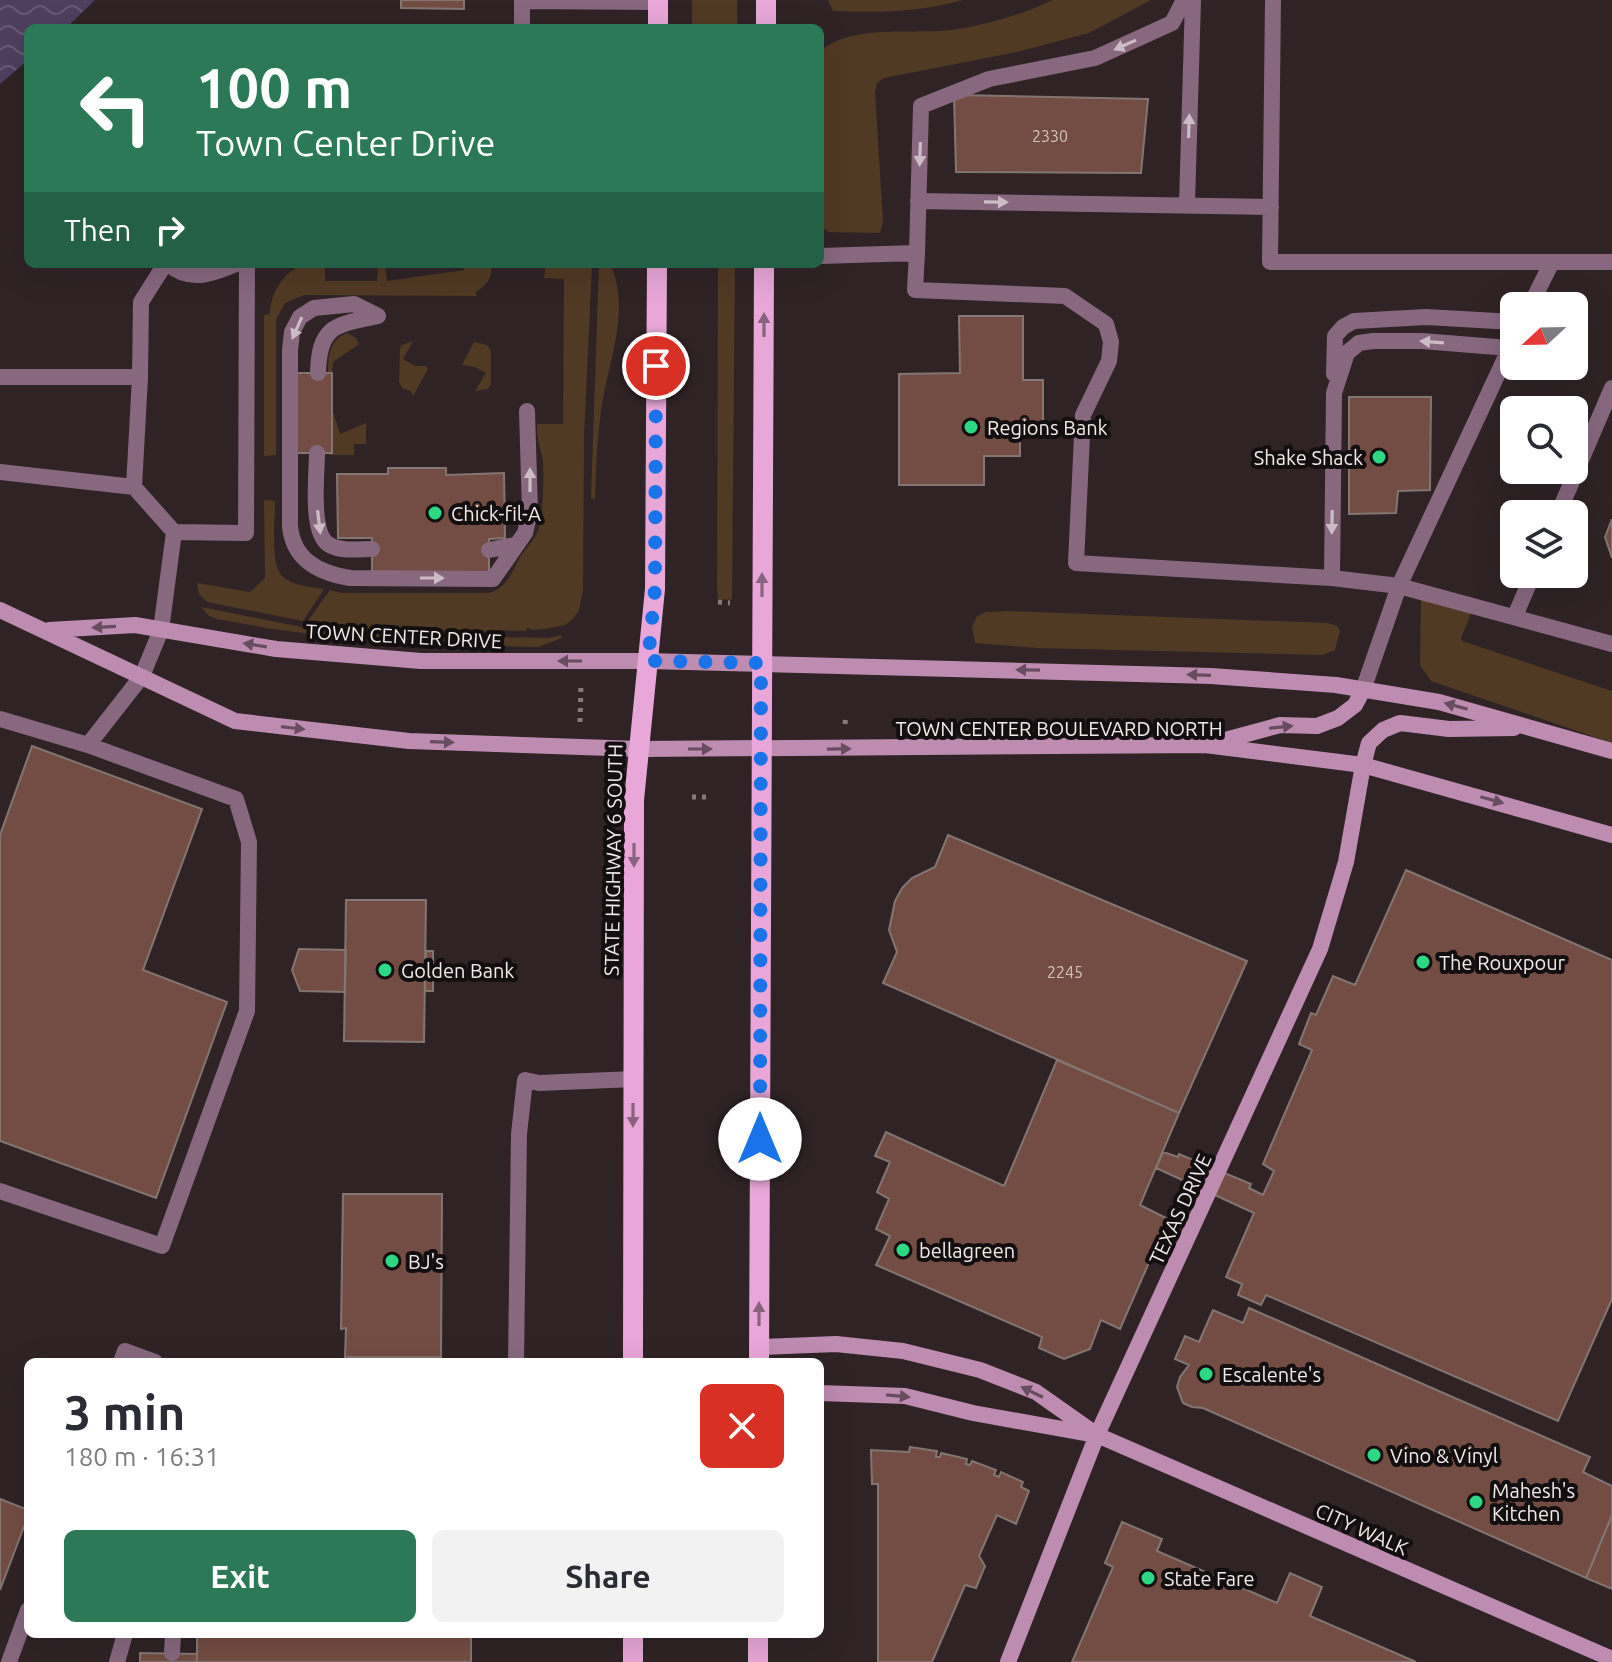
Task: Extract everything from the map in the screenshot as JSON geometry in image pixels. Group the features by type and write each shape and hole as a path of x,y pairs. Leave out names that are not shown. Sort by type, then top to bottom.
{"main road":[{"path":"766,0 766,24"},
{"path":"658,1 658,24"},
{"name":"STATE HIGHWAY 6 SOUTH","path":"633,1358 634,800 655,589 657,268"},
{"path":"759,1354 764,268"},
{"path":"633,1638 633,1662"},
{"path":"758,1638 758,1662"}],"street":[{"name":"TOWN CENTER DRIVE","path":"0,610 235,721 409,741 639,749"},
{"name":"TOWN CENTER DRIVE","path":"47,630 135,625 276,649 421,661 761,663"},
{"path":"761,663 1211,676 1336,685 1439,702 1612,751"},
{"path":"1205,745 1280,725 1317,726 1338,718 1355,705 1363,690"},
{"name":"TEXAS DRIVE","path":"1008,1662 1097,1435 1320,949 1346,862 1369,743 1383,730 1400,723 1449,729 1536,728"},
{"name":"TOWN CENTER BOULEVARD NORTH","path":"639,749 1205,745 1363,765 1612,835"},
{"name":"CITY WALK","path":"759,1354 836,1344 903,1351 980,1370 1036,1392 1097,1435 1612,1659"},
{"name":"CITY WALK","path":"824,1393 905,1396 973,1413 1097,1435"}],"lane":[{"path":"522,24 522,0 658,1"},
{"path":"1184,0 1172,23 1095,58 989,79 921,106 915,290 1065,296 1106,324 1111,342 1109,361 1083,415 1076,563 1332,578 1399,586 1612,644"},
{"path":"1187,204 1193,0"},
{"path":"1273,0 1270,262 1612,262"},
{"path":"918,201 1271,207"},
{"path":"824,256 917,253"},
{"path":"1537,292 1552,262"},
{"path":"134,487 141,302 164,268"},
{"path":"172,268 192,276 207,276 226,268"},
{"path":"0,472 134,487 174,532 246,533 247,268"},
{"path":"318,373 321,346 329,331 345,322 378,316 354,304 314,308 300,317 292,332 290,350 290,526 297,551 306,562 328,573 350,578 493,579 525,533 530,512 527,411"},
{"path":"1332,578 1335,336 1354,321 1426,317 1500,321"},
{"path":"1334,393 1347,353 1359,343 1500,344"},
{"path":"1363,690 1399,586 1500,370"},
{"path":"0,377 140,377"},
{"path":"1564,500 1612,388"},
{"path":"317,453 317,525 321,537 330,545 341,548 372,549"},
{"path":"88,745 142,676 161,630 174,532"},
{"path":"489,550 515,545"},
{"path":"1515,616 1527,588"},
{"path":"0,719 88,745 236,799 249,842 247,1011 162,1246 0,1191"},
{"path":"516,1358 519,1134 525,1080 539,1083 634,1079"},
{"path":"122,1358 125,1351 144,1358"},
{"path":"9,1662 24,1621"},
{"path":"117,1662 124,1638"},
{"path":"172,1653 173,1638"}],"path":[{"path":"718,602 730,603"},
{"path":"580,722 581,684"},
{"path":"845,724 846,714"},
{"path":"692,797 711,797"}],"shaded area":[{"path":"692,0 737,0 737,24 692,24"},
{"path":"828,0 963,0 899,11 866,12 833,11"},
{"path":"1053,0 1151,0 1089,33 1017,52 884,78 877,83 875,92 883,221 880,233 829,232 824,229 824,49 833,43 867,33 959,29 1030,10"},
{"path":"296,268 325,268 325,281 377,281 378,268 385,268 387,281 464,268 491,268 488,281 475,292 477,296 304,295 285,303 276,320 276,455 264,456 264,315 270,314 275,291"},
{"path":"545,268 592,268 584,436 583,590 579,610 573,619 565,625 545,629 486,632 394,631 307,622 330,590 341,593 488,593 508,580 540,524 543,470 537,424 563,424 564,279 544,278"},
{"path":"599,268 611,268 619,299 618,318 601,411 595,499 591,498"},
{"path":"718,268 735,268 732,600 718,599"},
{"path":"347,333 359,344 333,362 332,373 328,373 331,349 336,340"},
{"path":"413,341 403,359 428,369 413,396 399,382 400,348"},
{"path":"474,342 487,345 491,351 491,384 488,389 475,391 486,373 462,365"},
{"path":"333,412 340,434 366,423 366,444 354,444 354,455 328,455 332,452"},
{"path":"264,500 275,501 275,551 282,576 296,584 324,589 303,621 207,602 199,594 197,583 250,592 265,578"},
{"path":"1421,593 1474,606 1462,641 1612,691 1612,743 1431,681 1420,665"},
{"path":"201,607 349,634 549,638 561,635 562,638 538,647 381,643 217,619"},
{"path":"986,612 1328,623 1337,626 1340,631 1335,650 1323,655 1036,648 975,643 972,627 977,616"}],"water":[{"path":"0,0 95,0 70,24 24,24 24,63 0,84"}],"building":[{"path":"401,0 464,0 464,9 401,8"},
{"path":"954,95 1148,99 1141,173 956,172"},
{"path":"959,316 1023,316 1023,380 1043,380 1043,423 1020,423 1020,456 984,456 984,485 899,485 899,374 960,373"},
{"path":"294,373 332,373 332,453 294,453"},
{"path":"1349,397 1431,397 1430,490 1398,491 1396,513 1349,514"},
{"path":"388,468 446,468 446,475 504,473 505,538 489,539 489,576 372,575 372,538 338,538 337,474 388,474"},
{"path":"1612,519 1612,558 1605,537"},
{"path":"32,746 202,809 143,970 227,1002 156,1198 0,1141 0,835"},
{"path":"948,835 1247,961 1179,1113 883,983 897,952 889,930 895,901 912,878 935,867"},
{"path":"1406,870 1612,960 1612,1299 1558,1421 1266,1295 1261,1305 1238,1295 1242,1284 1226,1277 1254,1213 1156,1168 1163,1152 1178,1157 1179,1154 1251,1184 1249,1188 1263,1195 1274,1171 1263,1164 1312,1050 1299,1044 1311,1013 1316,1015 1333,976 1355,985"},
{"name":"Golden Bank","path":"346,900 426,900 424,1042 344,1041"},
{"path":"299,949 346,950 345,992 300,991 292,970"},
{"path":"426,951 433,951 433,991 425,991"},
{"path":"1057,1060 1179,1113 1140,1205 1168,1219 1120,1329 1101,1320 1090,1349 1064,1359 1039,1348 1042,1337 876,1265 890,1236 876,1229 889,1199 877,1192 890,1162 875,1156 886,1132 1004,1186"},
{"name":"BJ's","path":"343,1194 442,1194 441,1357 345,1357 346,1328 341,1329"},
{"path":"1249,1308 1590,1457 1583,1472 1612,1486 1612,1515 1586,1578 1203,1408 1183,1403 1177,1387 1189,1365 1175,1359 1185,1336 1199,1342 1213,1310 1243,1323"},
{"path":"910,1447 937,1451 936,1457 940,1457 941,1453 967,1459 966,1464 970,1465 972,1461 996,1470 994,1475 999,1477 1001,1472 1023,1482 1021,1487 1029,1491 1016,1524 997,1515 979,1556 985,1566 976,1588 965,1585 932,1662 878,1662 878,1484 872,1484 871,1450 909,1452"},
{"path":"0,1499 24,1508 24,1527 0,1590"},
{"path":"1612,1515 1612,1589 1586,1578"},
{"path":"1122,1522 1162,1539 1157,1551 1277,1603 1290,1573 1322,1587 1310,1616 1416,1662 1072,1662 1113,1567 1105,1563"},
{"path":"197,1638 471,1638 471,1662 197,1662"},
{"path":"140,1653 197,1654 197,1662 140,1662"}],"place":[{"name":"Regions Bank","path":"971,427"},
{"name":"Shake Shack","path":"1379,457"},
{"name":"Chick-fil-A","path":"435,513"},
{"name":"The Rouxpour","path":"1423,962"},
{"name":"Golden Bank","path":"385,970"},
{"name":"bellagreen","path":"903,1250"},
{"name":"BJ's","path":"392,1261"},
{"name":"Escalente's","path":"1206,1374"},
{"name":"Vino & Vinyl","path":"1374,1455"},
{"name":"Mahesh's Kitchen","path":"1476,1502"},
{"name":"State Fare","path":"1148,1578"}],"route":[{"path":"656,366 655,589 648,661 761,663 760,1139"}]}
